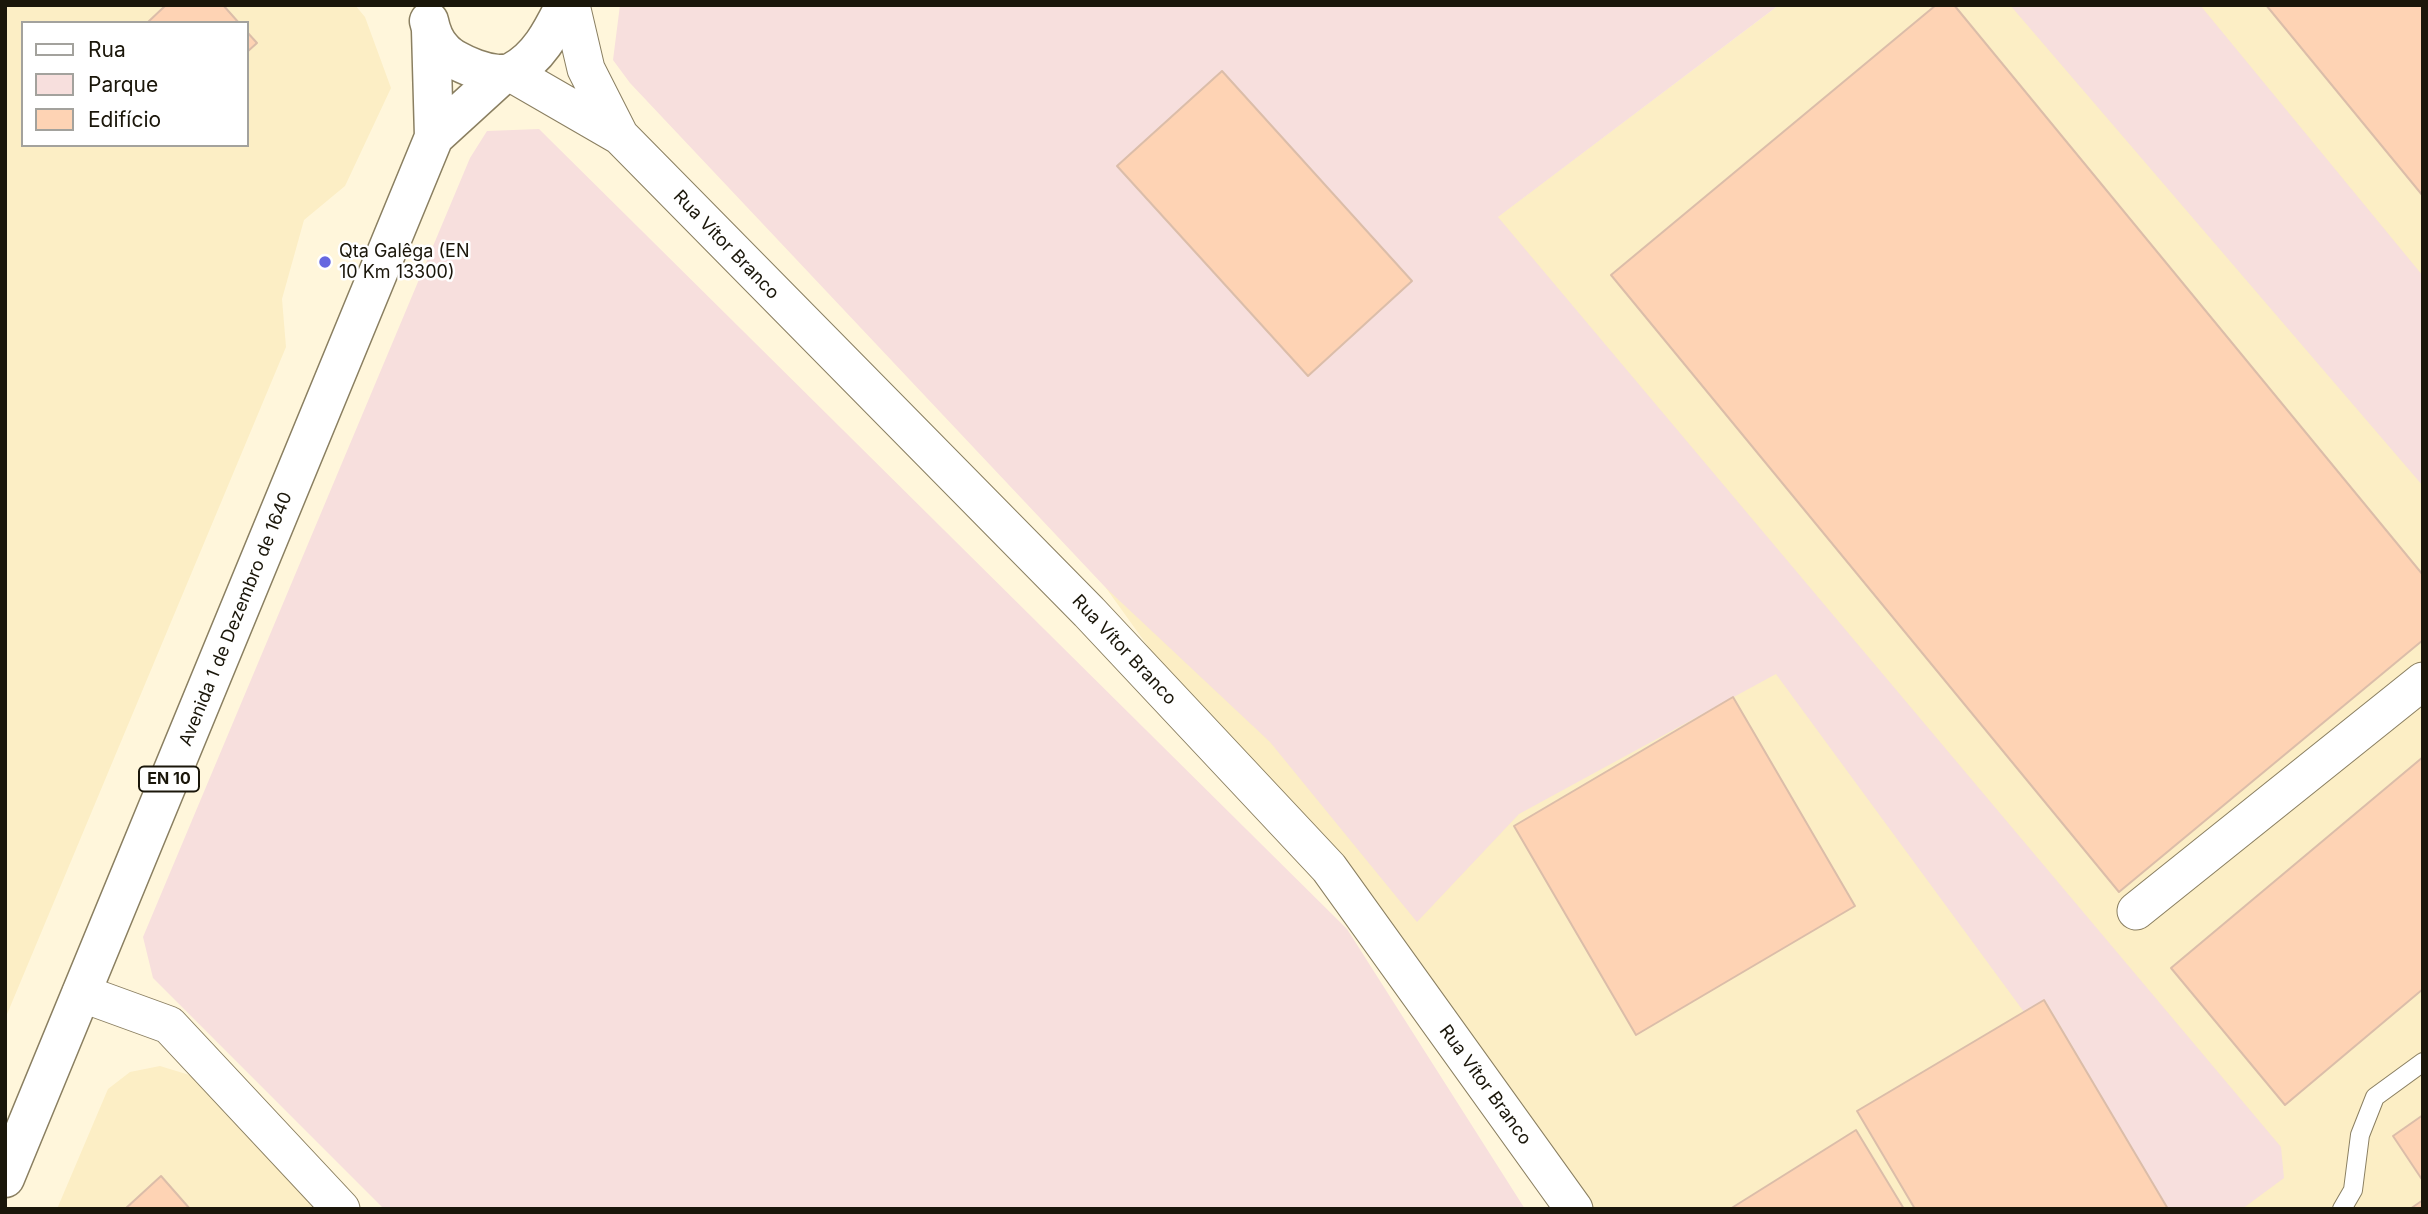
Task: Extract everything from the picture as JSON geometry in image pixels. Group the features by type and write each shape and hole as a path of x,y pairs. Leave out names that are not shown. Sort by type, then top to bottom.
{"main road":[{"name":"Avenida 1 de Dezembro de 1640","path":"434,137 507,74 537,53 565,5"},
{"name":"Avenida 1 de Dezembro de 1640","path":"5,1178 434,137 427,14"},
{"path":"427,14 443,51 468,67 507,74"}],"street":[{"name":"Rua Vítor Branco","path":"571,5 586,69 620,136"},
{"name":"Rua Vítor Branco","path":"507,74 620,136 1089,612 1329,868 1574,1209"},
{"path":"2136,911 2423,681"},
{"path":"81,993 169,1025 327,1203"}],"lane":[{"path":"2342,1209 2353,1190 2360,1135 2375,1097 2423,1062"}],"shaded area":[{"path":"5,5 355,5 365,17 391,88 345,186 304,220 282,299 286,347 5,1019"},
{"path":"1779,5 2423,5 2423,1209 1552,1209 1106,588 1308,376 1412,281"},
{"path":"160,1066 196,1077 315,1209 57,1209 108,1089 130,1072"}],"green space":[{"path":"620,5 1779,5 1498,217 2281,1147 2284,1178 2242,1209 2168,1209 2045,1000 2024,1012 1776,674 1519,814 1417,922 1270,742 1106,588 630,83 613,60","holes":["1222,72 1412,281 1308,376 1117,166"]},
{"path":"2010,5 2200,5 2423,276 2423,486"},
{"path":"539,129 1347,929 1525,1209 384,1209 153,978 143,937 470,158 487,131"}],"building":[{"path":"166,5 223,5 237,21 149,21"},
{"path":"1936,5 1954,5 2423,575 2423,640 2119,892 1611,275"},
{"path":"2266,5 2423,5 2423,196"},
{"path":"248,33 257,43 248,51"},
{"path":"1222,71 1412,281 1308,376 1117,166"},
{"path":"1733,697 1855,906 1636,1035 1514,826"},
{"path":"2423,757 2423,989 2285,1105 2171,968"},
{"path":"2044,1000 2168,1209 1915,1209 1857,1111"},
{"path":"2423,1115 2423,1181 2393,1136"},
{"path":"1856,1130 1904,1209 1730,1209"},
{"path":"161,1176 190,1209 125,1209"},
{"path":"2423,1200 2423,1209 2410,1209"}],"place":[{"name":"Qta Galêga (EN 10 Km 13300)","path":"325,262"}]}
